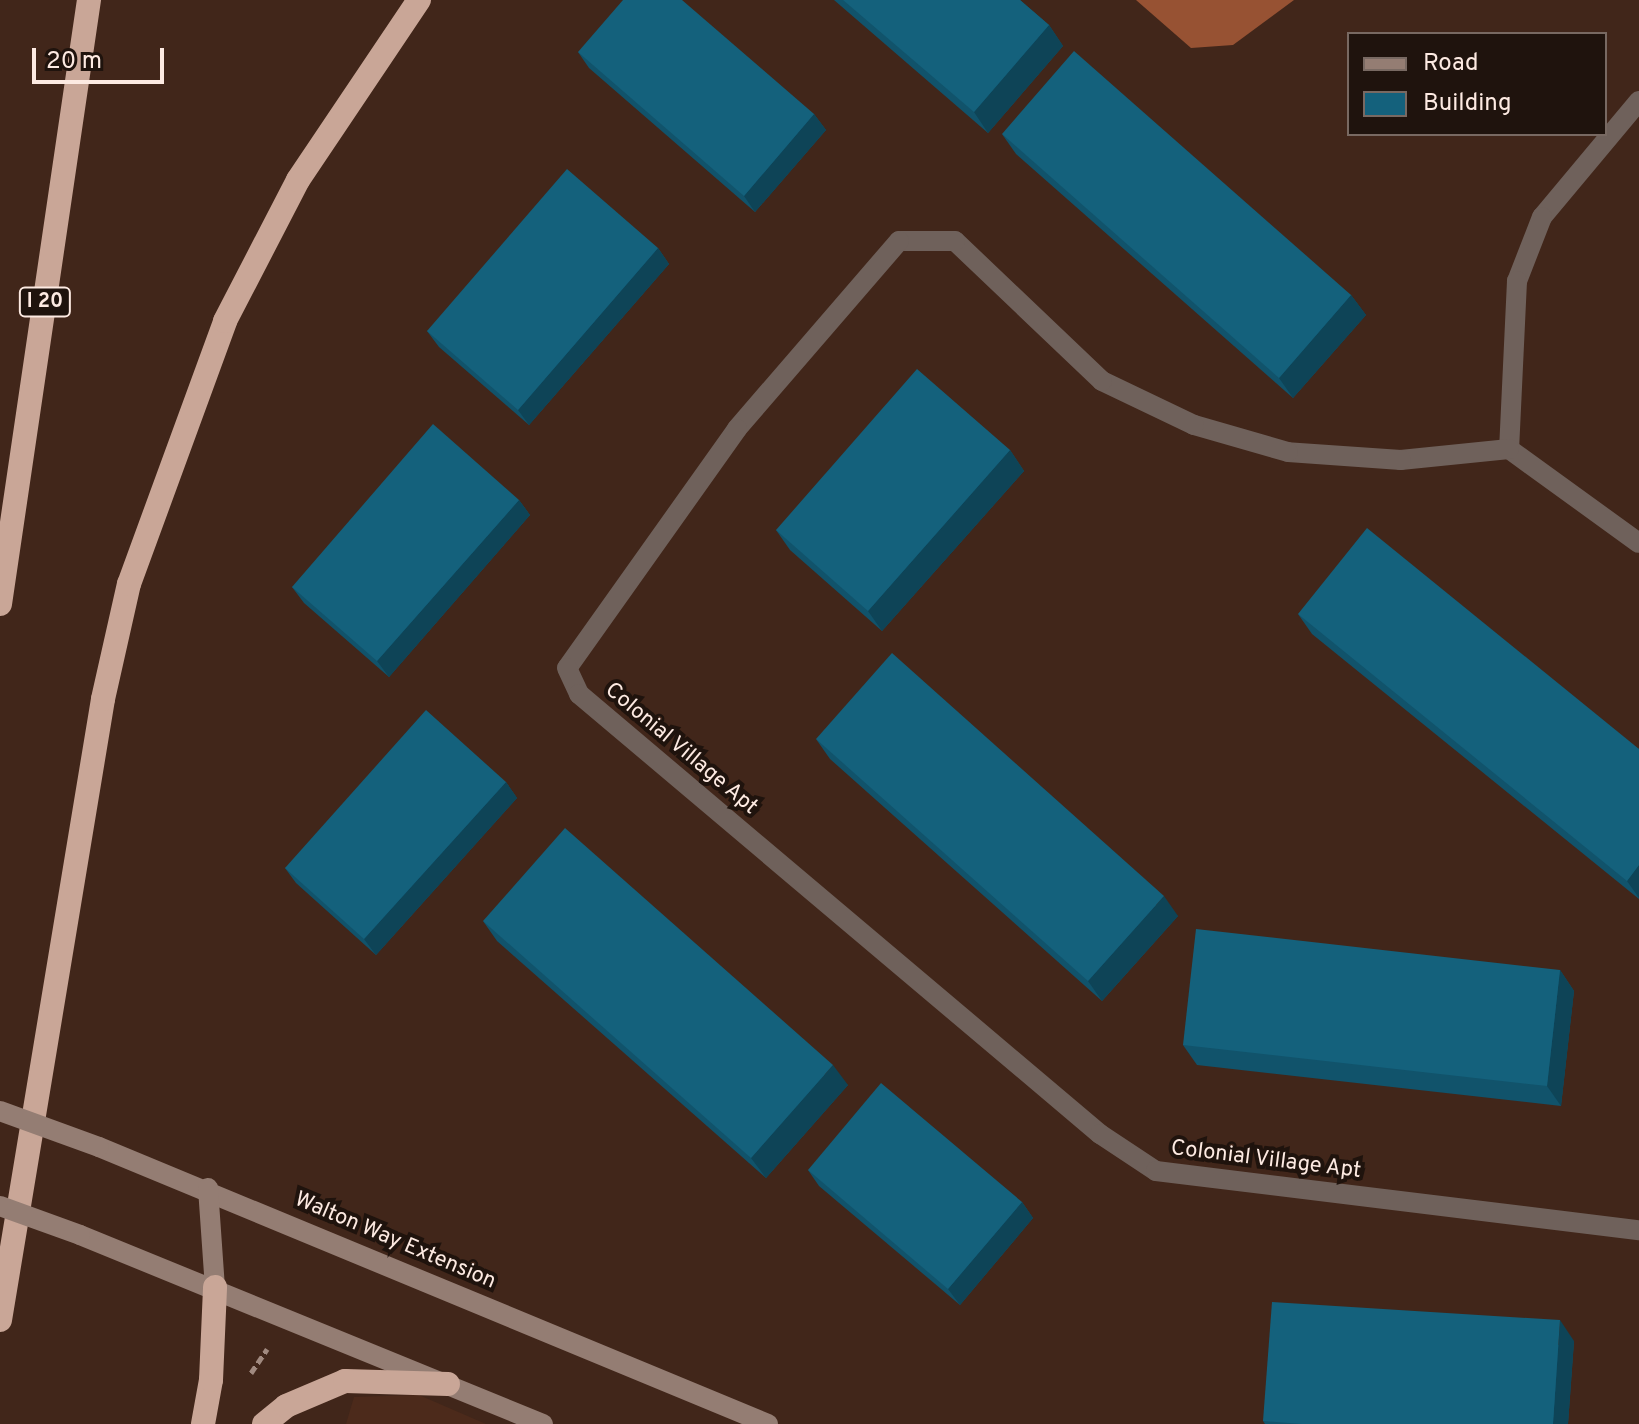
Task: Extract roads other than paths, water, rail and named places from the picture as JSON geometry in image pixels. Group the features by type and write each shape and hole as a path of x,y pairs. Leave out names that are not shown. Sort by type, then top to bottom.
{"highway":[{"name":"I 20","path":"0,604 89,0"},
{"path":"0,1320 95,744 129,584 225,321 298,180 419,0"},
{"path":"203,1424 211,1380 215,1287"},
{"path":"264,1424 286,1406 345,1381 448,1384"}],"main road":[{"name":"Walton Way Extension","path":"0,1111 208,1188 768,1424"},
{"path":"208,1188 215,1287"},
{"path":"0,1206 215,1287 543,1424"}],"lane":[{"path":"1639,101 1542,217 1517,281 1509,449 1621,525 1639,543"},
{"name":"Colonial Village Apt","path":"1509,449 1401,460 1288,452 1194,425 1102,381 955,241 899,241 737,429 567,668 579,694 1100,1134 1156,1171 1639,1230"}]}
